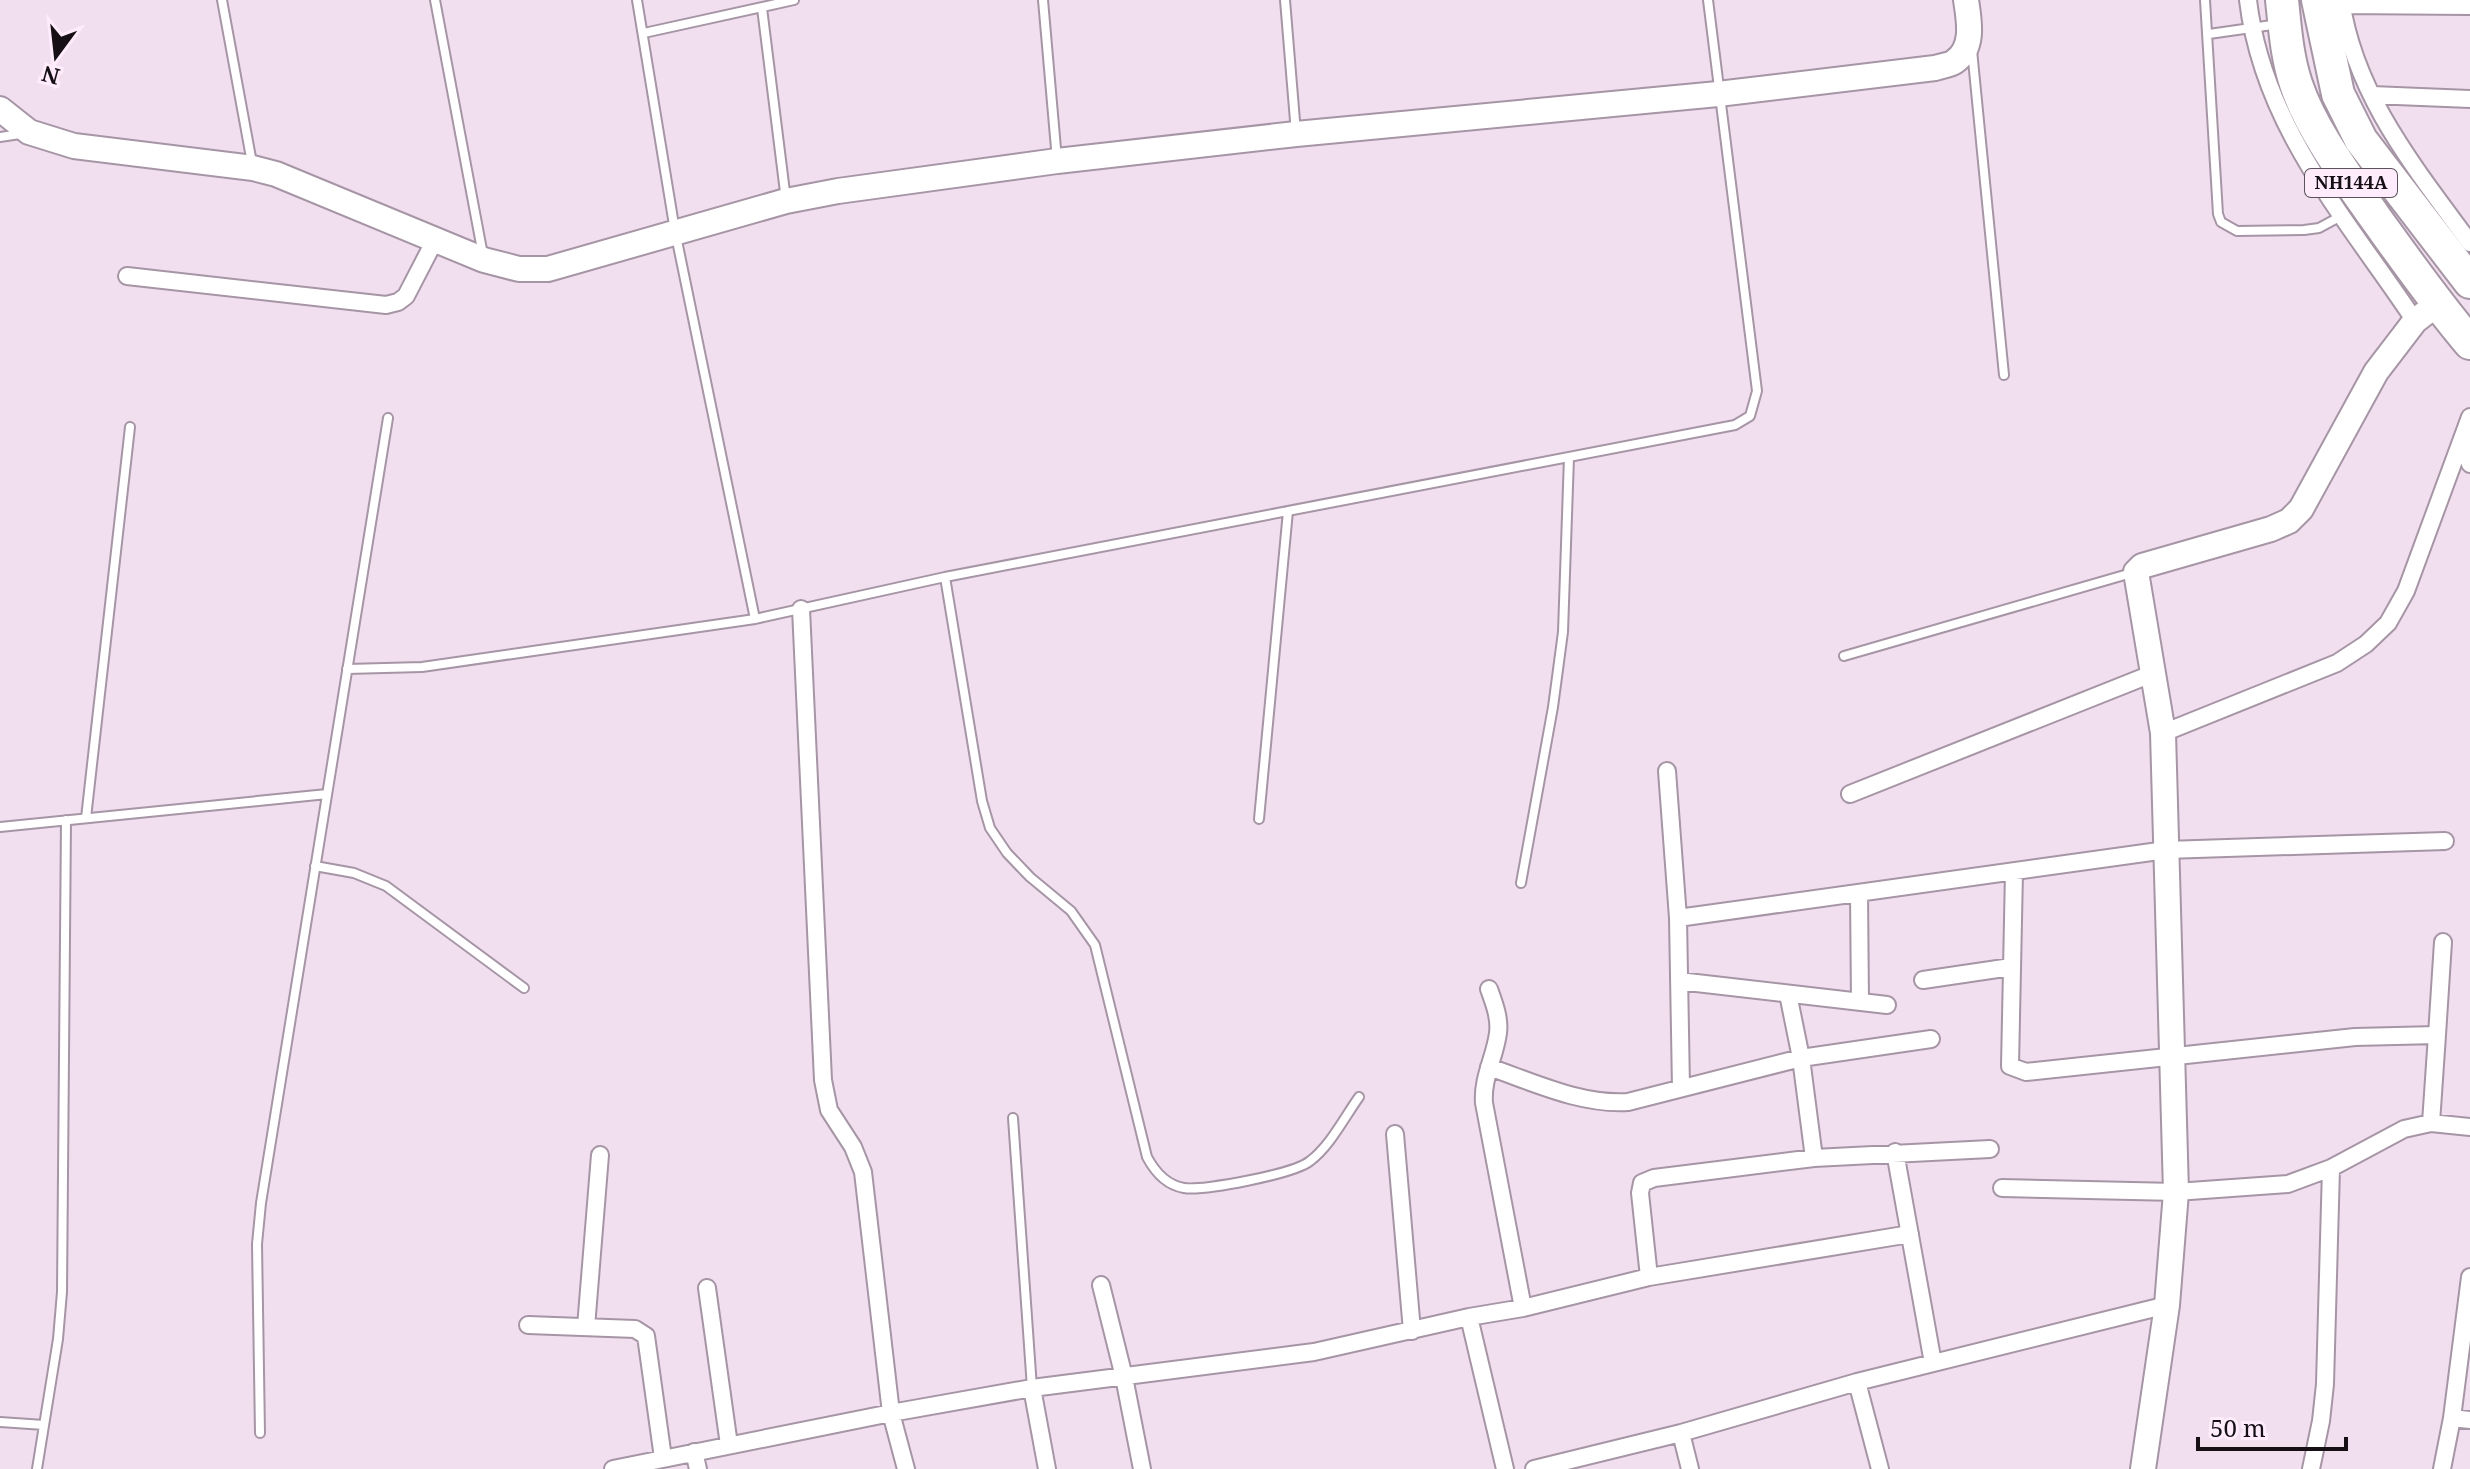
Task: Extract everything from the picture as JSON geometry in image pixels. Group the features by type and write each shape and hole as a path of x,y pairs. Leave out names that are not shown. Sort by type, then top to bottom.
{"highway":[{"name":"NH144A","path":"2333,2 2338,94 2361,140 2470,282"},
{"name":"NH144A","path":"2283,12 2287,51 2297,87 2352,210 2426,313 2470,343"}],"street":[{"path":"0,109 29,132 48,140 88,149 253,168 276,174 484,260 519,269 548,269 786,201 838,191 1057,161 1296,134 1718,94 1935,68 1954,62 1965,50 1970,29 1966,0"},
{"path":"2248,0 2252,29 2286,126 2311,172 2352,210"},
{"path":"2470,6 2333,2 2372,95 2406,156 2470,243"},
{"path":"2372,95 2470,99"},
{"path":"127,276 386,305 406,296 435,240"},
{"path":"2143,1469 2167,1305 2176,1192 2163,733 2136,572 2142,566 2289,521 2312,493 2376,372 2426,313"},
{"path":"2163,733 2337,663 2366,644 2388,623 2406,591 2470,417"},
{"path":"2462,439 2470,464"},
{"path":"801,609 823,1080 829,1110 853,1147 863,1172 891,1413 906,1469"},
{"path":"1850,794 2154,673"},
{"path":"1667,771 1678,918 1681,1088"},
{"path":"1678,918 2166,850 2445,841"},
{"path":"2014,872 2009,1055 2010,1066 2016,1070 2026,1072 2355,1037 2437,1035"},
{"path":"1859,893 1860,1002"},
{"path":"2431,1123 2443,942"},
{"path":"1923,980 2011,967"},
{"path":"1679,981 1887,1005"},
{"path":"1489,989 1498,1021 1497,1041 1483,1092 1484,1103 1523,1308"},
{"path":"1788,994 1801,1058 1814,1158"},
{"path":"1489,1067 1593,1101 1628,1102 1801,1058 1931,1039"},
{"path":"2002,1188 2176,1192 2288,1184 2331,1168 2404,1129 2431,1123 2470,1127"},
{"path":"1395,1134 1412,1331"},
{"path":"1649,1277 1640,1193 1642,1183 1654,1178 1814,1158 1990,1149"},
{"path":"1895,1152 1933,1363"},
{"path":"586,1327 600,1155"},
{"path":"2311,1469 2325,1384 2331,1168"},
{"path":"613,1469 1032,1388 1281,1358 1523,1308 1649,1277 1910,1234"},
{"path":"2442,1469 2452,1418 2470,1277"},
{"path":"1101,1285 1124,1377 1142,1469"},
{"path":"707,1288 729,1445"},
{"path":"1534,1469 1681,1433 1857,1382 2167,1305"},
{"path":"1469,1317 1505,1469"},
{"path":"528,1325 635,1329 646,1336 663,1458"},
{"path":"1857,1382 1880,1469"},
{"path":"1032,1388 1047,1469"},
{"path":"2452,1418 2470,1420"},
{"path":"1681,1433 1690,1469"},
{"path":"694,1452 698,1469"}],"lane":[{"path":"222,0 253,168"},
{"path":"435,0 484,260"},
{"path":"637,0 675,231 755,619"},
{"path":"644,33 794,0"},
{"path":"1043,0 1057,161"},
{"path":"1285,0 1296,134"},
{"path":"347,669 422,667 755,619 945,577 1735,425 1750,416 1757,391 1708,0"},
{"path":"2205,0 2216,191 2221,222 2237,231 2304,230 2319,228 2352,210"},
{"path":"762,8 786,201"},
{"path":"2209,34 2252,29 2283,12"},
{"path":"1970,29 2004,375"},
{"path":"0,137 29,132"},
{"path":"260,1433 257,1244 261,1203 388,418"},
{"path":"86,818 130,427"},
{"path":"1521,883 1553,707 1563,632 1569,457"},
{"path":"1259,819 1288,511"},
{"path":"1844,656 2136,572"},
{"path":"945,577 982,801 990,828 1007,853 1030,877 1071,911 1095,945 1147,1157 1154,1170 1167,1181 1191,1188 1287,1172 1312,1159 1359,1097"},
{"path":"0,827 327,794"},
{"path":"37,1469 58,1339 62,1292 66,820"},
{"path":"315,866 354,873 386,886 524,988"},
{"path":"1013,1118 1032,1388"},
{"path":"0,1422 44,1425"}]}
